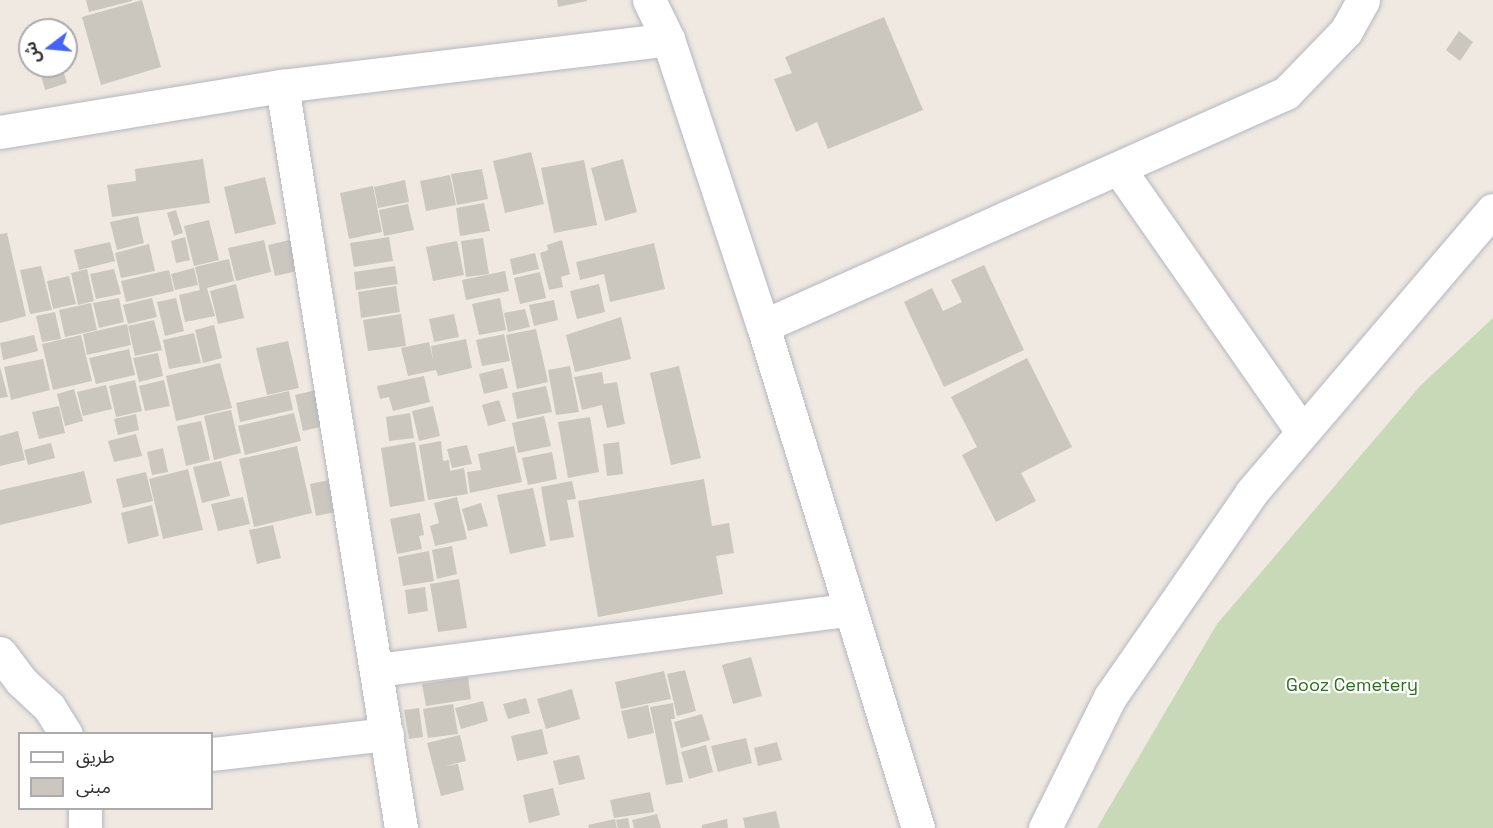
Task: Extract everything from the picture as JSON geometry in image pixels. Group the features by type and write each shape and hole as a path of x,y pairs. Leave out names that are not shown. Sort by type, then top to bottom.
{"street":[{"path":"649,0 668,39 763,326 918,828"},
{"path":"763,326 1119,170 1286,93 1346,31 1363,0"},
{"path":"0,132 282,86 668,39"},
{"path":"282,86 401,828"},
{"path":"1119,170 1302,431"},
{"path":"1045,828 1110,697 1251,493 1493,210"},
{"path":"377,670 850,609"},
{"path":"0,652 21,681 49,707 65,732"},
{"path":"213,754 387,734"},
{"path":"85,810 85,828"}],"green space":[{"name":"Gooz Cemetery","path":"1493,318 1493,828 1097,828 1217,624 1420,386"}],"building":[{"path":"86,0 132,0 132,1 89,12"},
{"path":"142,0 161,67 101,85 82,17"},
{"path":"557,0 587,0 587,1 558,7"},
{"path":"884,17 923,110 828,149 817,122 796,132 774,79 792,73 785,57"},
{"path":"1459,31 1473,42 1460,61 1446,50"},
{"path":"42,78 66,78 67,83 45,90"},
{"path":"531,152 544,204 505,213 493,161"},
{"path":"203,159 210,203 112,217 107,185 136,181 135,169"},
{"path":"623,159 637,212 605,221 591,168"},
{"path":"584,160 597,225 554,233 541,168"},
{"path":"482,169 488,199 457,205 451,174"},
{"path":"450,175 456,205 426,211 420,181"},
{"path":"265,177 276,224 235,234 224,187"},
{"path":"405,180 409,202 378,208 374,187"},
{"path":"373,186 382,232 349,239 340,193"},
{"path":"484,203 490,231 460,236 456,208"},
{"path":"408,204 414,230 384,236 379,210"},
{"path":"176,210 183,233 174,236 167,213"},
{"path":"138,216 144,243 117,250 110,222"},
{"path":"209,220 219,260 194,266 184,226"},
{"path":"7,233 26,316 0,323 0,234"},
{"path":"185,237 190,260 176,263 171,241"},
{"path":"389,237 393,261 354,267 350,243"},
{"path":"483,238 489,274 466,277 461,241"},
{"path":"294,239 302,270 275,276 268,245"},
{"path":"264,240 271,272 236,281 228,248"},
{"path":"562,240 570,274 561,277 563,287 549,290 540,253 548,250 547,245"},
{"path":"457,241 464,275 433,281 426,247"},
{"path":"110,242 115,261 79,270 74,250"},
{"path":"654,243 665,289 610,302 604,274 580,280 576,262"},
{"path":"149,244 155,271 121,278 115,253"},
{"path":"535,253 539,269 513,275 510,259"},
{"path":"229,259 234,281 207,288 215,316 185,322 179,295 200,290 195,267"},
{"path":"984,265 1024,350 944,387 904,302 932,288 943,311 962,302 951,280"},
{"path":"41,266 52,310 30,314 20,270"},
{"path":"395,266 398,284 356,290 354,272"},
{"path":"194,268 198,285 175,290 171,274"},
{"path":"87,269 94,301 78,305 71,273"},
{"path":"114,269 121,294 96,299 90,274"},
{"path":"169,270 174,291 126,302 121,281"},
{"path":"505,271 509,291 466,300 462,280"},
{"path":"540,272 546,298 520,304 514,278"},
{"path":"69,276 76,304 53,309 47,281"},
{"path":"236,284 244,318 218,324 210,291"},
{"path":"599,284 605,312 577,319 570,291"},
{"path":"396,286 400,312 361,318 358,292"},
{"path":"119,298 124,322 99,328 93,303"},
{"path":"152,298 157,317 128,324 123,305"},
{"path":"176,298 184,331 165,336 157,302"},
{"path":"500,298 506,330 479,335 472,304"},
{"path":"554,300 558,320 534,326 529,305"},
{"path":"91,303 97,330 65,337 59,310"},
{"path":"525,309 530,327 508,332 504,313"},
{"path":"55,312 61,339 42,342 36,316"},
{"path":"401,314 406,346 368,351 363,320"},
{"path":"454,314 459,337 434,342 429,319"},
{"path":"621,317 631,359 575,372 566,335"},
{"path":"154,320 162,350 135,356 128,326"},
{"path":"127,324 131,345 87,355 83,334"},
{"path":"214,325 222,358 203,363 195,330"},
{"path":"536,329 548,382 517,389 506,335"},
{"path":"194,333 201,363 169,369 163,340"},
{"path":"504,334 510,361 482,366 476,340"},
{"path":"34,335 38,351 3,360 0,343"},
{"path":"81,335 92,381 53,390 42,344"},
{"path":"466,339 472,368 438,376 436,370 408,376 401,348 429,342 433,359 431,346"},
{"path":"288,341 299,388 267,395 256,348"},
{"path":"129,349 135,375 96,384 89,358"},
{"path":"158,353 163,376 139,382 133,358"},
{"path":"1027,358 1072,447 1021,473 1036,501 996,522 962,455 977,447 951,397"},
{"path":"43,359 50,390 11,400 4,367"},
{"path":"220,363 232,408 176,421 166,376"},
{"path":"570,366 579,412 556,415 548,370"},
{"path":"679,366 701,458 671,465 650,373"},
{"path":"0,367 8,397 0,398"},
{"path":"503,368 508,388 484,394 479,374"},
{"path":"602,372 604,384 617,382 625,424 607,428 602,405 582,410 574,377"},
{"path":"424,376 430,402 393,411 389,397 380,399 377,386"},
{"path":"135,380 142,411 116,417 109,386"},
{"path":"164,380 170,406 145,411 139,386"},
{"path":"106,385 112,409 83,416 77,392"},
{"path":"546,386 552,412 517,419 512,393"},
{"path":"74,389 83,421 65,426 57,394"},
{"path":"316,390 324,426 303,431 295,395"},
{"path":"289,391 293,410 240,422 236,403"},
{"path":"499,400 506,421 488,426 482,405"},
{"path":"59,406 65,433 39,439 32,412"},
{"path":"433,406 440,436 419,441 412,411"},
{"path":"231,410 241,453 214,460 204,416"},
{"path":"294,413 301,441 245,455 238,426"},
{"path":"410,413 414,438 389,441 386,417"},
{"path":"136,414 139,430 118,435 114,419"},
{"path":"544,416 551,446 518,453 512,423"},
{"path":"590,417 599,472 568,478 558,422"},
{"path":"201,421 210,460 186,466 177,426"},
{"path":"18,431 25,460 0,466 0,436"},
{"path":"136,434 142,456 114,462 108,441"},
{"path":"441,441 443,461 449,460 450,471 464,468 468,494 428,500 419,445"},
{"path":"415,442 425,501 390,507 381,448"},
{"path":"619,442 623,474 607,476 603,444"},
{"path":"51,443 55,458 28,465 24,450"},
{"path":"467,445 472,464 452,468 447,449"},
{"path":"297,446 312,513 254,527 239,459"},
{"path":"514,446 522,482 470,493 467,472 481,470 478,454"},
{"path":"163,448 168,472 152,475 147,452"},
{"path":"552,452 557,479 528,485 522,458"},
{"path":"221,461 230,496 202,503 193,467"},
{"path":"188,469 203,530 163,539 149,479"},
{"path":"84,471 92,503 0,525 0,490"},
{"path":"146,472 153,501 123,508 116,479"},
{"path":"704,479 712,526 729,523 734,553 716,556 723,594 598,617 578,501"},
{"path":"329,480 335,512 316,516 310,484"},
{"path":"572,481 576,499 567,500 574,537 550,541 541,487"},
{"path":"533,488 546,546 510,554 497,495"},
{"path":"243,497 250,524 218,531 211,504"},
{"path":"457,497 467,539 435,546 430,526 439,523 434,503"},
{"path":"481,503 488,526 468,531 462,509"},
{"path":"152,505 159,536 128,544 121,513"},
{"path":"420,513 424,535 419,536 422,549 397,554 390,519"},
{"path":"273,525 281,558 257,564 249,530"},
{"path":"452,546 457,574 437,579 432,550"},
{"path":"429,551 434,581 403,586 398,557"},
{"path":"459,579 467,628 438,632 430,584"},
{"path":"425,587 428,611 408,614 405,590"},
{"path":"751,657 762,696 733,704 722,665"},
{"path":"685,670 696,711 677,716 667,674"},
{"path":"664,671 671,699 621,709 615,682"},
{"path":"468,677 471,699 426,706 422,684"},
{"path":"572,689 580,719 546,729 537,699"},
{"path":"526,698 530,713 508,719 503,704"},
{"path":"483,701 488,721 461,729 455,708"},
{"path":"673,703 675,719 671,719 683,782 666,785 650,707"},
{"path":"453,704 458,734 428,738 423,709"},
{"path":"648,705 654,733 628,739 621,711"},
{"path":"419,708 423,737 409,739 404,710"},
{"path":"702,714 710,740 681,748 674,722"},
{"path":"542,729 548,754 517,761 511,736"},
{"path":"460,735 466,761 445,766 458,764 464,790 441,796 427,743"},
{"path":"746,738 752,763 718,772 711,746"},
{"path":"777,742 782,760 758,766 754,748"},
{"path":"706,745 713,772 689,779 681,752"},
{"path":"579,755 585,779 559,785 553,761"},
{"path":"553,788 560,815 529,823 523,795"},
{"path":"650,792 654,812 614,818 610,800"},
{"path":"776,811 780,828 745,828 743,818"},
{"path":"657,814 661,828 634,828 632,820"},
{"path":"628,818 630,828 618,828 616,820"},
{"path":"615,819 617,828 589,828 588,825"},
{"path":"727,819 728,828 702,828 702,825"}]}
